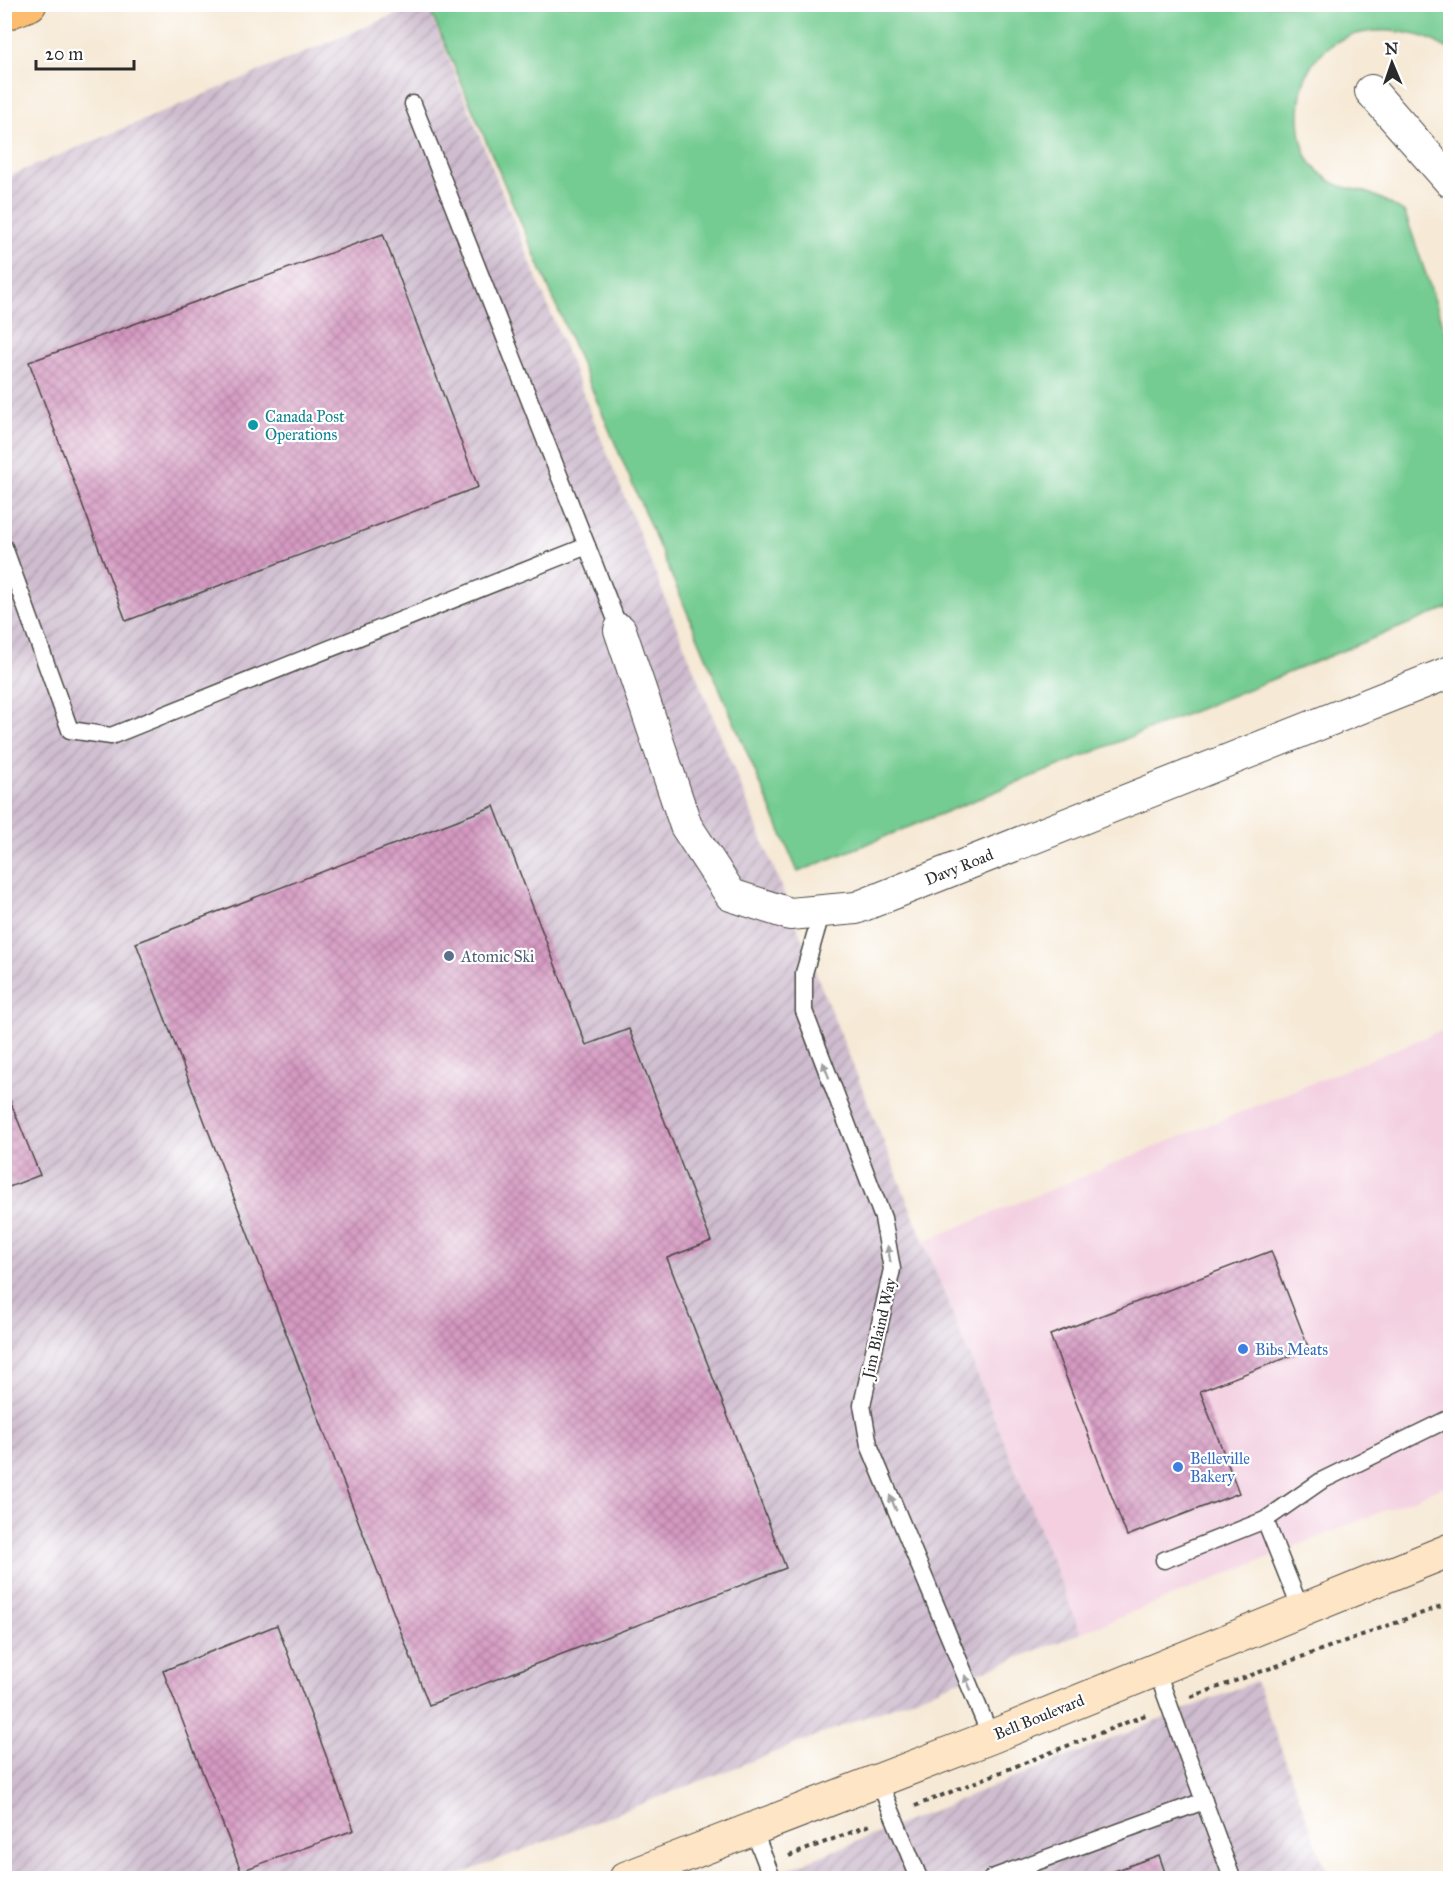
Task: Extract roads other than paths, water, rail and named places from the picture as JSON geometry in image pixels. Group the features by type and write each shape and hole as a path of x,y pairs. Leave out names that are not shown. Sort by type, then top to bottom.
{"highway":[{"path":"4,14 30,4"}],"main road":[{"name":"Bell Boulevard","path":"626,1878 991,1737 1450,1550"}],"street":[{"path":"1371,91 1450,181"},
{"name":"Davy Road","path":"620,630 686,826 731,895 790,914 856,908 1450,672"}],"lane":[{"path":"413,104 620,630"},
{"path":"4,547 70,729 111,736 587,546"},
{"name":"Jim Blaind Way","path":"822,911 804,973 804,1011 883,1218 892,1269 862,1406 869,1445 991,1737"},
{"path":"1164,1560 1265,1520 1321,1481 1450,1418"},
{"path":"1265,1520 1301,1610"},
{"path":"1156,1670 1232,1878"},
{"path":"878,1779 920,1878"},
{"path":"992,1878 1204,1801"},
{"path":"753,1829 769,1872"}],"place":[{"name":"Canada Post Operations","path":"253,425"},
{"name":"Atomic Ski","path":"449,956"},
{"name":"Bibs Meats","path":"1243,1349"},
{"name":"Belleville Bakery","path":"1178,1467"}]}
